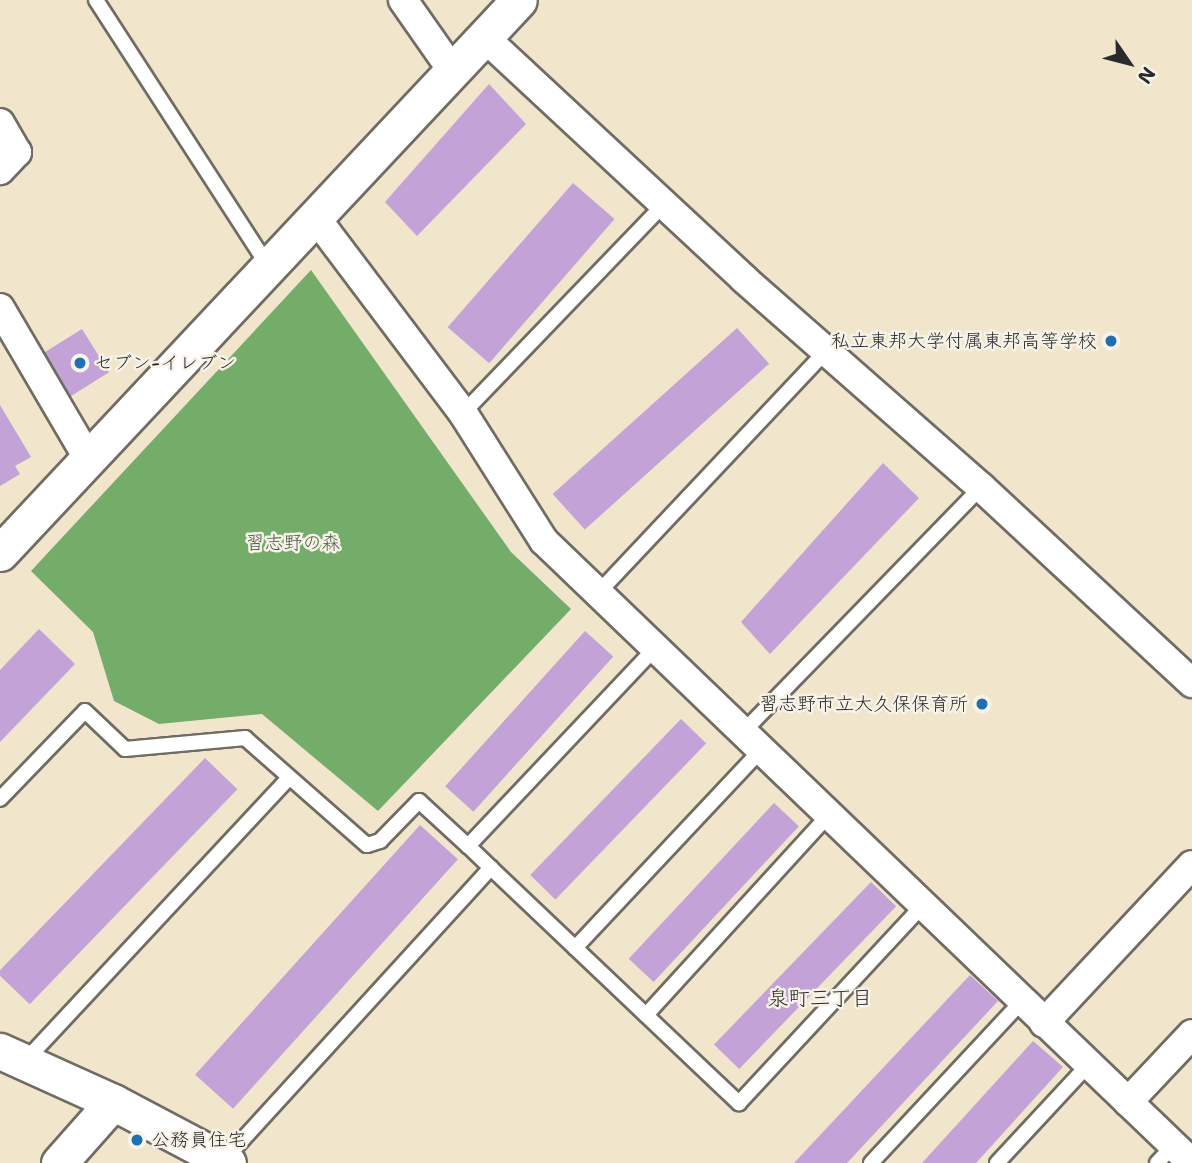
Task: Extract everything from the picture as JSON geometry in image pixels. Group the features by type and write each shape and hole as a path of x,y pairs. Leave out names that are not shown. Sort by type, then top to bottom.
{"street":[{"path":"402,0 452,70"},
{"path":"0,553 519,0"},
{"path":"484,37 826,351 981,487 1192,683"},
{"path":"0,124 17,152 0,170"},
{"path":"316,218 463,413 544,541 1128,1102 1174,1157"},
{"path":"0,307 89,460"},
{"path":"1044,1023 1192,865"},
{"path":"1128,1102 1192,1034"},
{"path":"12,1056 113,1102 226,1161"},
{"path":"59,1163 113,1102"}],"lane":[{"path":"96,0 269,268"},
{"path":"463,413 664,204"},
{"path":"597,594 826,351"},
{"path":"575,948 751,742 981,487"},
{"path":"468,846 654,649"},
{"path":"0,799 85,711 125,749 245,738 367,845 380,842 419,801 739,1103 922,906"},
{"path":"12,1056 289,778"},
{"path":"646,1015 828,816"},
{"path":"226,1161 491,868"},
{"path":"871,1163 1022,1001"},
{"path":"997,1163 1088,1065"}],"green space":[{"name":"習志野の森","path":"311,270 511,552 571,609 378,811 262,714 159,724 114,701 93,632 31,571"}],"building":[{"path":"489,84 526,124 417,236 385,202"},
{"path":"573,183 615,219 489,363 448,327"},
{"path":"737,328 769,364 585,530 553,494"},
{"path":"82,329 109,372 67,399 40,355"},
{"path":"0,405 31,457 15,466 20,474 0,486"},
{"path":"883,463 919,498 770,654 741,622"},
{"path":"39,629 75,664 0,742 0,670"},
{"path":"585,631 613,656 473,812 445,786"},
{"path":"681,719 706,743 555,899 530,875"},
{"path":"205,758 237,789 30,1004 0,976 0,970"},
{"path":"774,803 799,826 654,982 629,959"},
{"path":"420,825 458,859 233,1109 195,1075"},
{"path":"871,882 896,906 739,1069 714,1045"},
{"path":"970,975 998,1001 847,1163 794,1163"},
{"path":"1033,1041 1063,1067 976,1163 922,1163"}],"place":[{"name":"私立東邦大学付属東邦高等学校","path":"1111,341"},
{"name":"セブン-イレブン","path":"80,363"},
{"name":"習志野市立大久保保育所","path":"982,704"},
{"name":"公務員住宅","path":"137,1140"}],"district":[{"name":"泉町三丁目","path":"820,998"}]}
